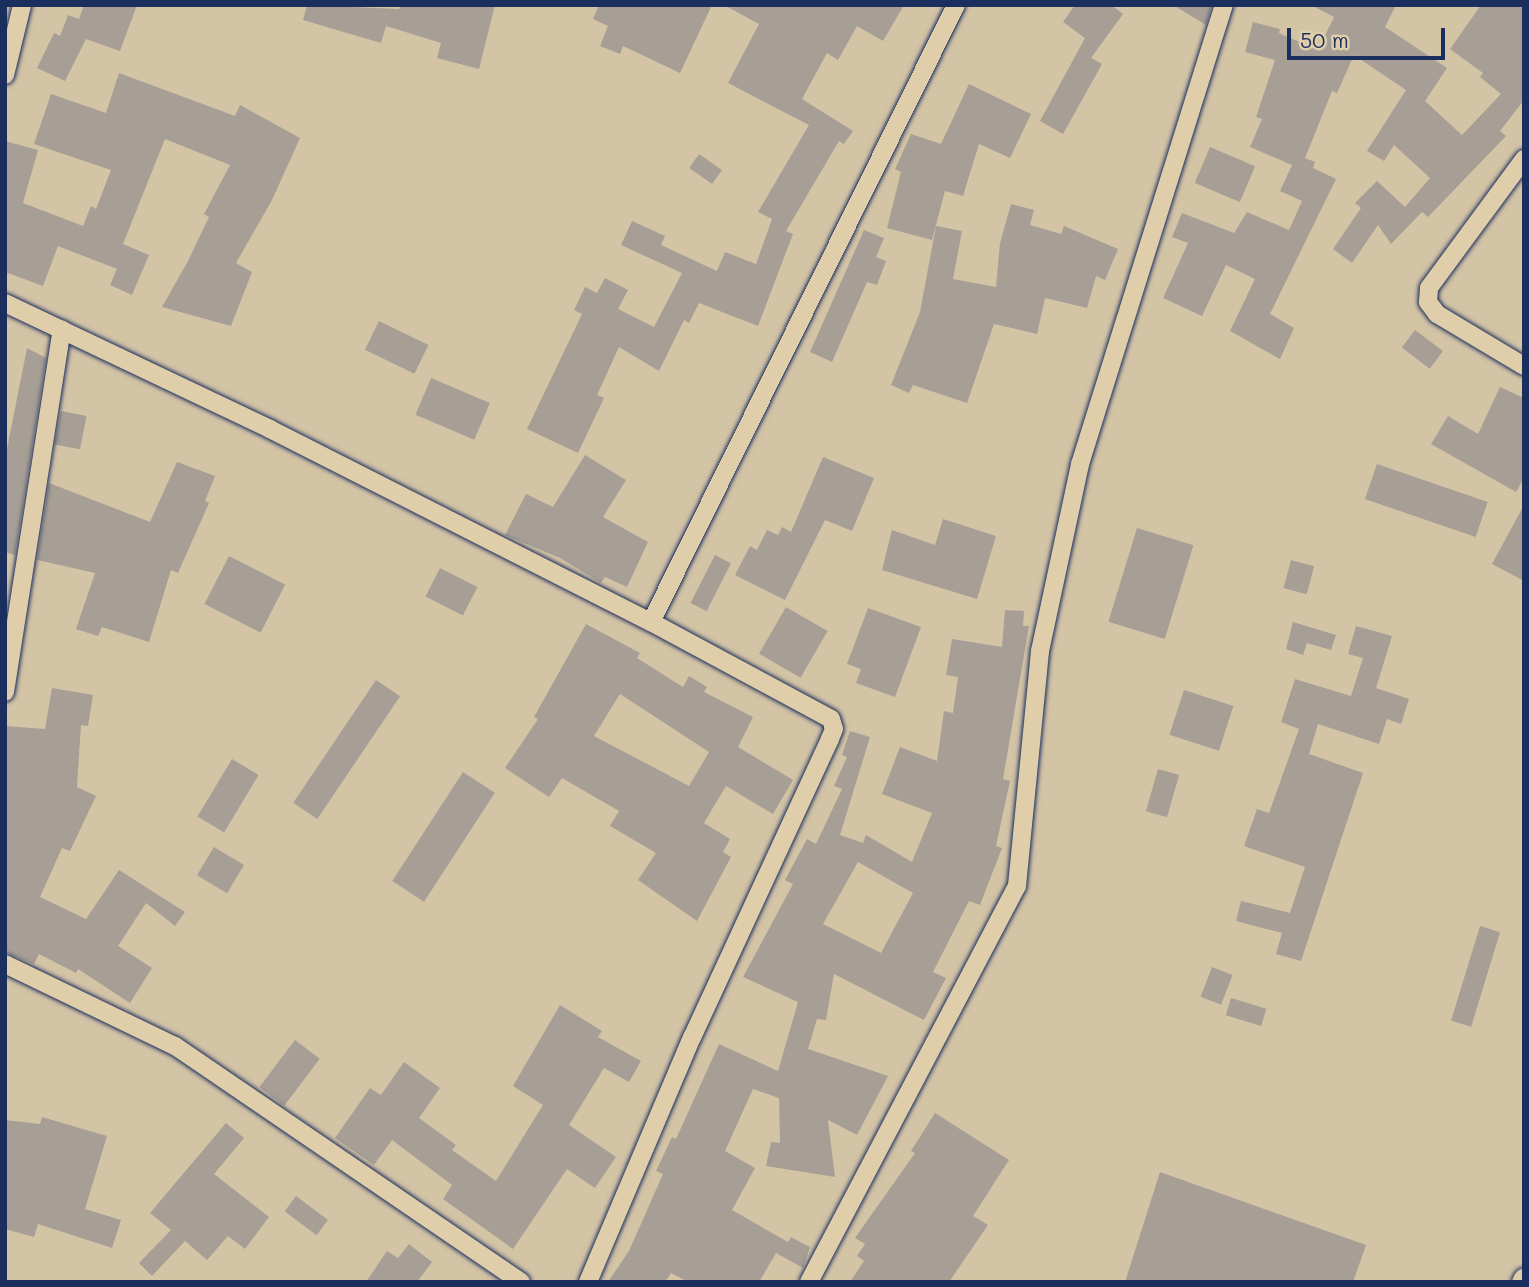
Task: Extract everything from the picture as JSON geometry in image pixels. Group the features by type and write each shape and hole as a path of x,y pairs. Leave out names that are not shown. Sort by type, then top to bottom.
{"street":[{"path":"5,75 22,5"},
{"path":"651,622 956,5"},
{"path":"809,1282 1017,886 1040,651 1080,464 1224,5"},
{"path":"1524,159 1429,288 1428,302 1437,314 1524,366"},
{"path":"5,303 651,622 831,719 834,729 692,1037 588,1282"},
{"path":"5,692 62,329"},
{"path":"5,964 175,1046 521,1282"}],"building":[{"path":"84,5 137,5 120,51 86,39 65,81 37,68 54,33 60,36 68,15 79,19"},
{"path":"307,5 399,9 401,5 495,5 479,69 437,58 441,43 386,26 381,43 303,20"},
{"path":"599,5 712,5 680,73 623,46 620,54 600,46 608,26 593,19"},
{"path":"724,5 904,5 883,41 857,26 838,60 827,53 802,99 853,131 844,144 839,141 786,231 793,234 758,326 699,303 689,323 684,320 659,371 619,347 597,395 604,398 578,453 527,429 582,314 574,310 585,287 597,293 605,278 628,290 618,309 654,327 682,273 621,245 632,221 665,236 661,245 717,271 725,252 756,264 772,219 758,212 809,125 728,83 759,24"},
{"path":"1075,5 1111,5 1123,14 1091,58 1102,64 1063,134 1040,121 1085,38 1063,22"},
{"path":"1173,5 1212,5 1206,25"},
{"path":"1311,5 1396,5 1385,27 1447,68 1425,101 1462,135 1501,94 1480,77 1483,73 1450,49 1481,5 1524,5 1524,100 1500,131 1506,136 1428,217 1422,212 1391,244 1378,225 1352,263 1333,249 1361,208 1355,203 1377,181 1405,207 1430,178 1394,145 1384,161 1367,151 1406,90 1354,55 1337,93 1332,91 1305,158 1315,162 1313,168 1336,179 1270,314 1294,328 1280,359 1230,331 1255,279 1226,265 1202,316 1163,298 1188,243 1172,237 1182,213 1234,233 1247,212 1289,230 1302,201 1280,191 1292,165 1250,147 1262,119 1256,117 1275,60 1245,52 1253,22 1280,29 1279,33 1318,50 1334,17"},
{"path":"119,73 235,116 240,105 300,138 272,200 236,263 252,272 231,326 162,307 188,261 209,217 204,214 230,165 165,139 123,244 149,255 132,295 110,285 117,269 58,246 43,286 5,272 5,141 38,150 23,203 83,226 91,206 96,209 111,170 34,144 51,94 106,113"},
{"path":"969,84 1031,114 1010,158 979,144 963,196 945,191 932,240 887,228 901,172 895,169 911,134 941,144"},
{"path":"1210,147 1255,166 1240,202 1195,183"},
{"path":"699,154 722,170 712,184 689,168"},
{"path":"1011,204 1034,210 1030,225 1061,234 1064,226 1118,249 1105,280 1096,276 1087,308 1045,298 1037,334 994,324 967,403 913,385 909,393 891,385 920,312 936,226 962,231 953,279 996,287 1000,243"},
{"path":"864,230 884,238 876,257 886,261 877,285 867,282 832,362 810,352"},
{"path":"379,321 428,345 414,374 365,350"},
{"path":"1415,330 1443,351 1430,369 1402,348"},
{"path":"27,348 46,358 15,555 5,552 5,459"},
{"path":"431,378 490,403 474,440 415,415"},
{"path":"1500,387 1524,398 1524,478 1516,492 1431,444 1448,416 1478,434"},
{"path":"61,411 87,416 80,449 55,444"},
{"path":"585,455 626,480 603,517 648,542 627,587 605,577 601,583 560,558 505,535 526,494 553,507"},
{"path":"823,457 874,478 852,531 825,520 785,600 735,575 750,546 757,550 767,530 778,535 782,527 791,532"},
{"path":"177,462 215,476 205,501 209,503 178,573 171,570 149,642 102,627 98,636 76,629 95,573 37,560 49,483 150,522"},
{"path":"1377,464 1488,502 1476,537 1365,499"},
{"path":"1524,505 1524,581 1492,564"},
{"path":"943,519 996,536 977,599 882,570 892,530 935,545"},
{"path":"1137,528 1193,545 1165,639 1108,622"},
{"path":"715,555 731,563 707,611 690,603"},
{"path":"229,556 285,585 261,633 204,604"},
{"path":"1291,560 1314,566 1307,594 1283,588"},
{"path":"440,568 477,587 463,616 425,597"},
{"path":"786,607 828,631 801,678 759,654"},
{"path":"868,608 921,627 895,697 856,683 861,669 847,664"},
{"path":"1005,610 1024,611 1023,626 1029,626 1003,779 1010,781 996,846 1002,848 980,905 969,901 933,972 946,978 924,1020 834,974 826,1020 817,1019 808,1049 888,1076 857,1135 828,1120 835,1177 766,1166 771,1142 780,1143 779,1098 753,1089 725,1151 755,1168 732,1210 788,1242 791,1237 810,1247 803,1268 776,1253 759,1282 688,1282 671,1273 665,1282 608,1282 629,1251 663,1174 656,1171 672,1137 676,1139 719,1044 778,1071 798,1002 743,977 793,884 785,880 807,839 816,844 842,789 834,786 847,757 842,755 850,731 870,737 840,835 863,843 866,835 912,862 932,813 882,794 900,747 937,761 944,711 953,713 958,677 946,675 952,639 1002,647","holes":["858,862 913,893 881,953 823,924"]},
{"path":"1293,622 1336,635 1331,650 1307,643 1303,655 1286,649"},
{"path":"586,624 640,653 637,658 683,687 689,676 707,687 704,692 753,717 738,747 793,780 773,814 726,786 704,823 730,839 723,852 731,857 697,921 638,880 656,853 610,826 619,811 562,778 549,797 505,768 538,719 534,717","holes":["620,694 709,752 689,786 594,736"]},
{"path":"1356,626 1392,636 1376,688 1409,699 1401,724 1387,719 1379,744 1318,724 1309,754 1363,773 1301,961 1276,954 1282,933 1236,921 1241,901 1290,913 1305,867 1244,846 1257,809 1269,813 1299,729 1281,722 1295,679 1351,696 1363,658 1348,654"},
{"path":"376,680 400,696 317,819 293,803"},
{"path":"52,688 93,695 88,726 81,725 77,787 96,796 70,851 62,848 40,897 86,919 119,870 185,912 175,926 146,903 118,946 152,968 130,1003 78,969 76,973 39,954 34,964 5,952 5,726 45,729"},
{"path":"1184,690 1233,706 1219,751 1169,735"},
{"path":"232,759 259,775 224,832 197,816"},
{"path":"1158,769 1179,775 1167,817 1146,811"},
{"path":"463,772 495,793 424,902 392,881"},
{"path":"214,847 244,865 227,893 197,875"},
{"path":"1480,926 1500,932 1471,1027 1451,1021"},
{"path":"1212,967 1233,975 1221,1005 1201,997"},
{"path":"1231,998 1266,1009 1261,1026 1226,1015"},
{"path":"560,1005 602,1031 598,1037 641,1061 629,1082 604,1068 569,1125 616,1157 595,1188 567,1169 513,1249 443,1199 452,1185 392,1140 374,1165 335,1138 370,1088 381,1095 404,1062 440,1088 419,1118 456,1145 452,1150 496,1181 543,1105 513,1086"},
{"path":"295,1040 320,1059 284,1106 259,1087"},
{"path":"935,1113 1009,1160 973,1216 988,1225 949,1282 850,1282 864,1261 857,1256 865,1244 855,1238 915,1153 911,1151"},
{"path":"42,1117 107,1136 85,1209 121,1220 112,1248 38,1224 34,1237 5,1229 5,1120 40,1124"},
{"path":"226,1123 244,1138 214,1174 269,1217 245,1249 228,1236 207,1260 185,1241 152,1276 139,1263 171,1230 150,1213"},
{"path":"1160,1172 1366,1245 1353,1282 1125,1282"},
{"path":"296,1196 328,1220 317,1235 285,1211"},
{"path":"409,1244 432,1262 417,1282 366,1282 387,1251 398,1258"}]}
